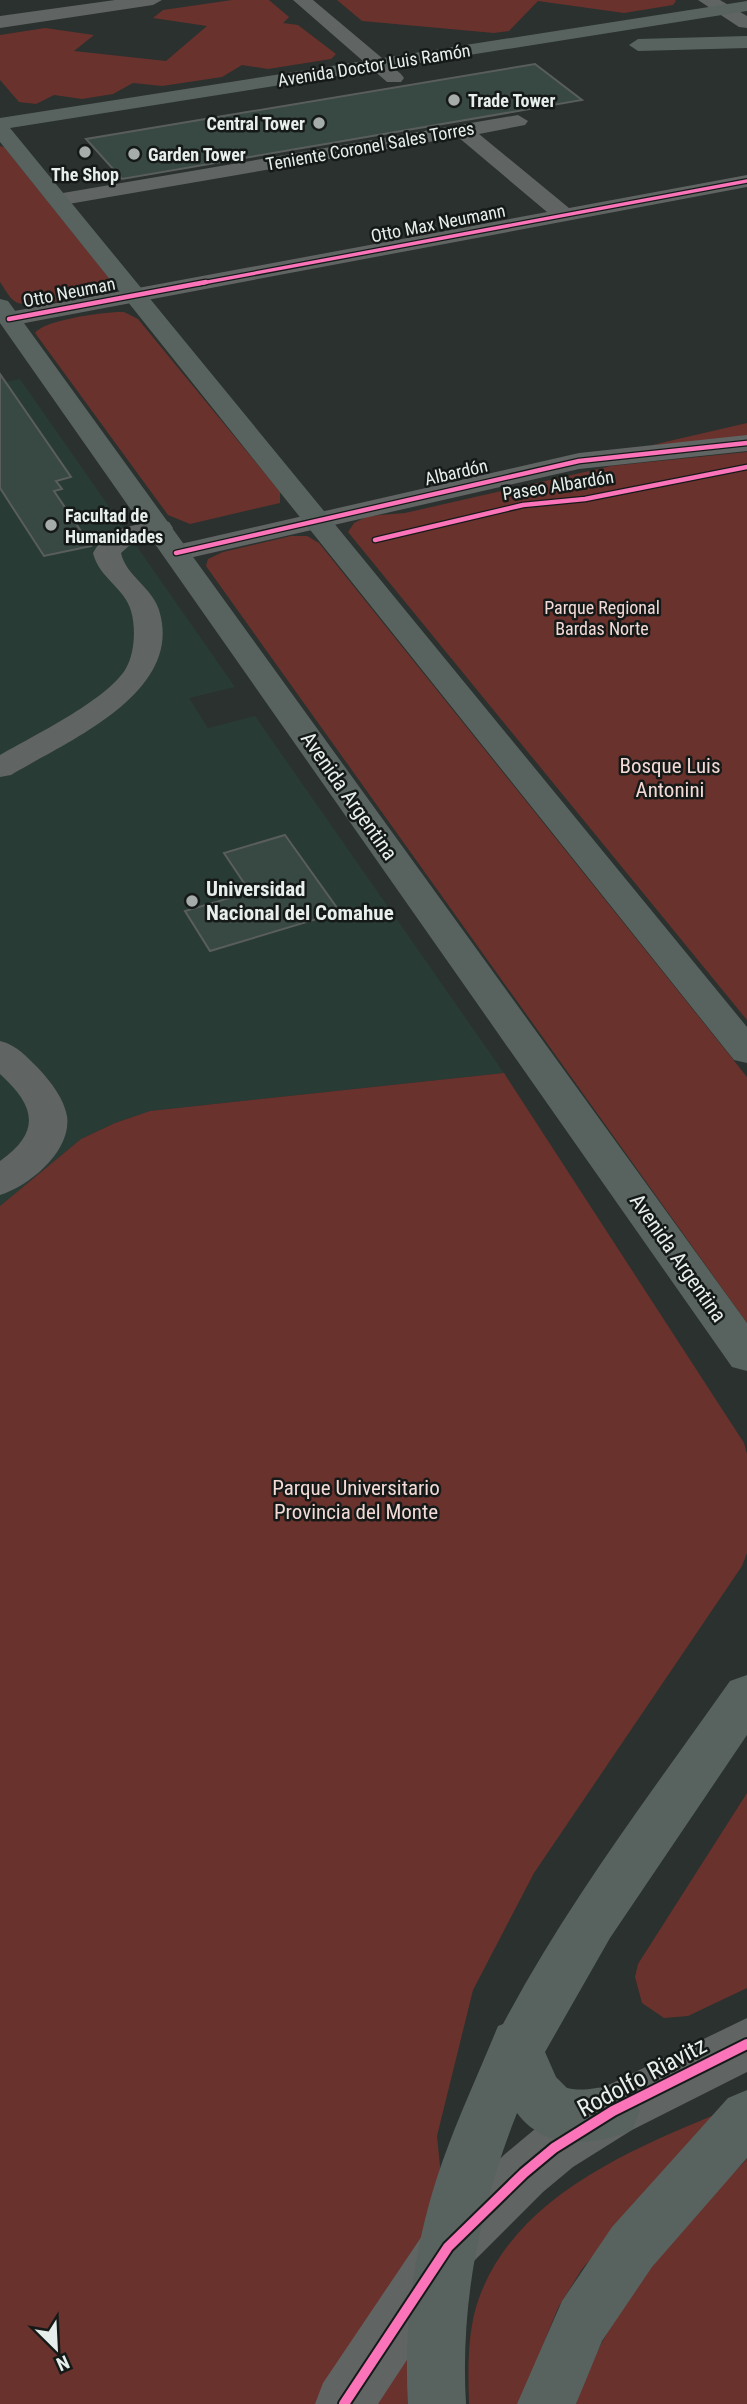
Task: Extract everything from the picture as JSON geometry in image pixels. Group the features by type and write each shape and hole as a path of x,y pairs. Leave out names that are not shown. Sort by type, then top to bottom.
{"main road":[{"name":"Avenida Doctor Luis Ramón","path":"2,133 715,5 747,24"},
{"name":"Avenida Doctor Luis Ramón","path":"2,133 394,78 747,24"},
{"path":"566,51 618,46 747,24"},
{"path":"2,133 747,1051"},
{"name":"Avenida Argentina","path":"5,313 747,1355"},
{"name":"Rodolfo Riavitz","path":"447,2247 472,2157 517,2045 570,1953 747,1696"},
{"path":"517,2045 529,2085 540,2102 557,2114 576,2119 613,2111"},
{"path":"546,2404 582,2321 632,2247 747,2117"},
{"path":"437,2404 435,2341 447,2247"}],"street":[{"path":"0,22 153,0"},
{"path":"302,0 394,78"},
{"name":"Teniente Coronel Sales Torres","path":"57,200 518,121"},
{"path":"462,130 564,215"},
{"name":"Otto Max Neumann","path":"135,296 747,181"},
{"name":"Otto Neuman","path":"5,313 135,296"},
{"name":"Albardón","path":"0,768 106,702 133,681 141,669 147,618 145,606 111,567 107,553 112,543 120,539 167,540 316,520 747,419"},
{"name":"Albardón","path":"554,466 623,454 747,443"},
{"path":"0,1053 41,1093 49,1120 46,1133 38,1147 0,1181"},
{"name":"Rodolfo Riavitz","path":"344,2404 447,2247 544,2156 613,2111 747,2044"}],"shaded area":[{"name":"Universidad Nacional del Comahue","path":"20,379 235,687 189,698 208,728 255,716 504,1073 150,1111 81,1139 0,1206 0,383"}],"green space":[{"path":"232,0 269,0 289,17 283,23 298,25 336,54 331,59 268,69 242,65 222,77 162,86 133,83 113,94 82,99 54,95 36,104 19,102 0,80 0,35 45,28 94,35 74,51 166,61 207,26 153,18 163,10"},
{"path":"337,0 676,1 673,5 624,13 538,1 509,31 494,33 362,21"},
{"path":"0,146 4,147 109,278 111,287 79,297 37,304 18,303 10,297 0,282"},
{"path":"124,312 138,319 280,492 280,503 190,524 168,515 35,333 40,328 62,320"},
{"path":"747,423 747,438 652,445"},
{"name":"Parque Regional Bardas Norte","path":"747,452 747,1020 348,532 354,523 368,516 405,513 611,466"},
{"path":"291,536 307,536 319,543 747,1077 747,1323 206,566 208,559 223,552"},
{"name":"Parque Universitario Provincia del Monte","path":"504,1073 744,1443 747,1454 747,1553 742,1566 534,1873 473,1990 437,2136 448,2247 437,2404 0,2404 0,1206 81,1139 150,1111"},
{"path":"747,1793 747,1988 688,2016 664,2018 642,2003 635,1977 638,1964"},
{"path":"714,2115 582,2269 558,2308 519,2404 469,2404 469,2351 475,2311 496,2263 518,2233 546,2206 610,2163"},
{"path":"747,2159 747,2404 576,2404 589,2369 625,2303 671,2242"}],"building":[{"path":"535,64 582,100 122,179 86,139"},
{"name":"Facultad de Humanidades","path":"0,374 71,477 56,481 62,489 54,491 91,546 44,556 0,488"},
{"path":"285,835 340,912 210,951 185,911 250,892 224,853"}],"cycle path":[{"path":"9,319 747,181"},
{"name":"Paseo Albardón","path":"176,553 579,461 623,454 747,443"},
{"name":"Paseo Albardón","path":"375,540 523,505 585,499 747,467"},
{"path":"344,2404 448,2247 524,2173 554,2148 613,2111 747,2044"}],"place":[{"name":"Trade Tower","path":"454,100"},
{"name":"Central Tower","path":"319,123"},
{"name":"The Shop","path":"85,152"},
{"name":"Garden Tower","path":"134,154"},
{"name":"Facultad de Humanidades","path":"51,525"},
{"name":"Universidad Nacional del Comahue","path":"192,901"}],"park label":[{"name":"Bosque Luis Antonini","path":"670,778"}]}
